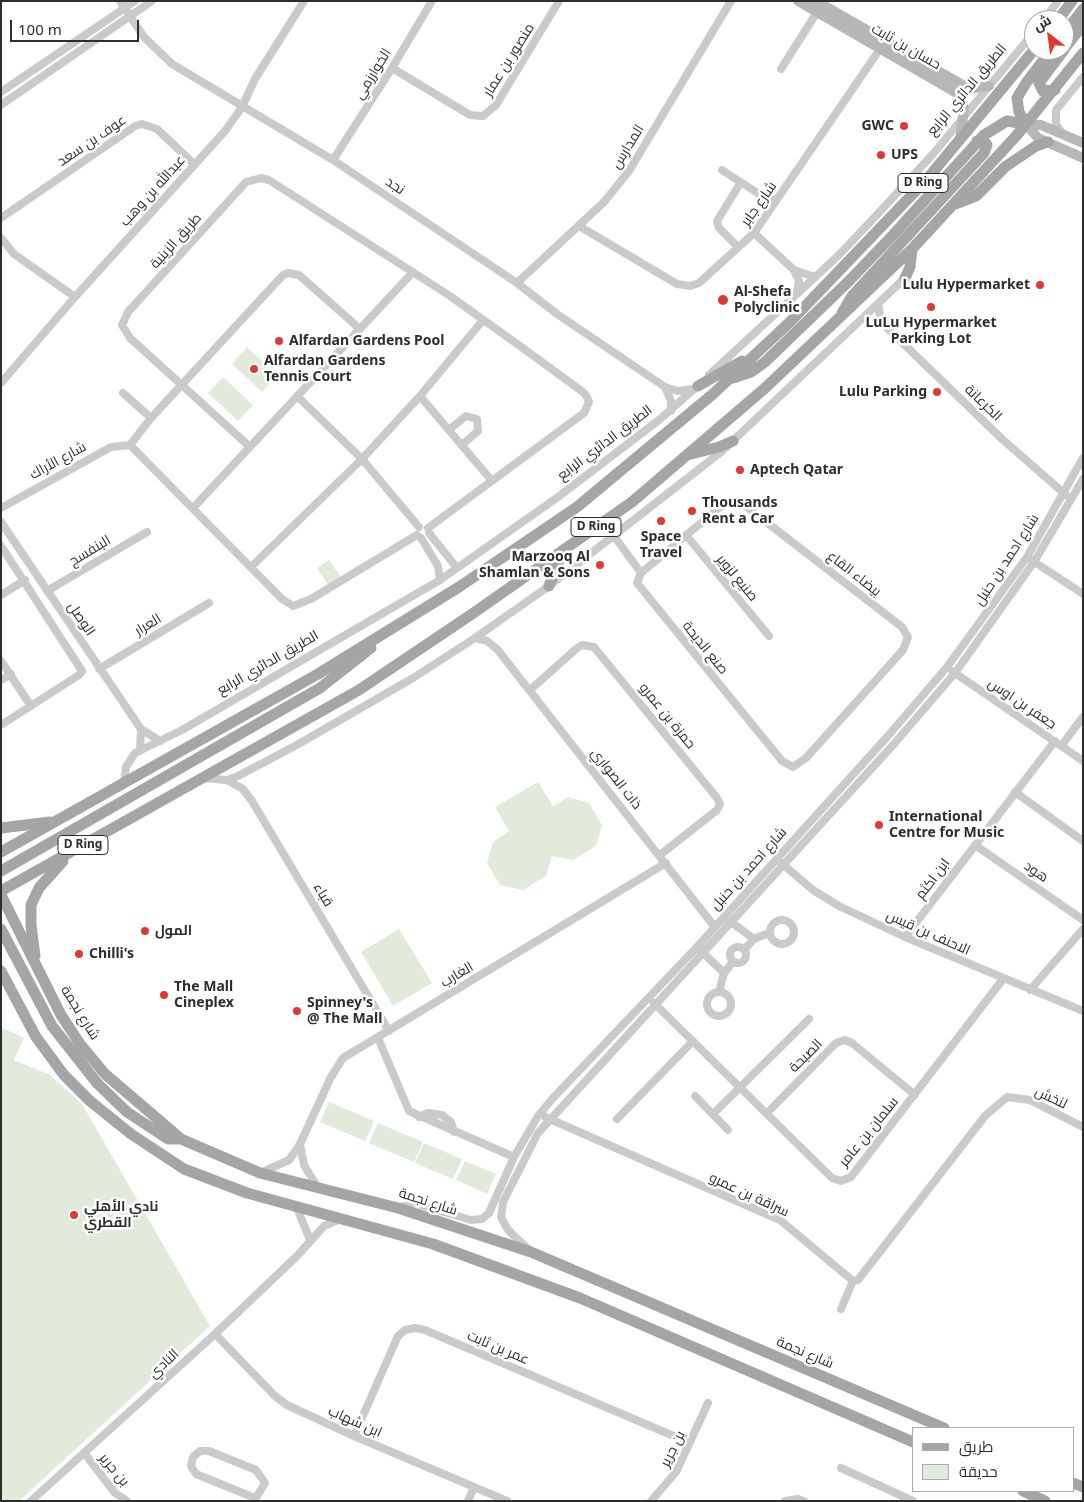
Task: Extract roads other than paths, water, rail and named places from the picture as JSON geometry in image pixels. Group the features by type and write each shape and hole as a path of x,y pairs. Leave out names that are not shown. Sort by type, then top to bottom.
{"main road":[{"path":"1074,21 1083,9"},
{"path":"1074,37 1083,25"},
{"name":"D Ring","path":"1,891 359,690 632,502 690,455 838,321 912,249 1026,124 1083,53"},
{"name":"الطريق الدائري الرابع","path":"1,852 318,674 459,587 577,507 730,379 759,352 915,192 1026,60"},
{"path":"1026,124 1018,112 1019,95 1044,60"},
{"path":"1055,90 1043,91 1038,83 1056,60"},
{"path":"730,379 751,372 764,362 893,235 977,141 990,130 1007,122 1026,124"},
{"path":"838,321 852,296 984,153 987,145 984,141 977,141"},
{"path":"955,204 970,200 1005,167 1036,146 1048,142"},
{"path":"905,278 910,267 912,249"},
{"path":"698,386 759,352"},
{"path":"690,455 712,450 733,441"},
{"path":"550,586 563,550"},
{"path":"1,871 320,688 352,664 390,630"},
{"path":"1,828 59,820"},
{"path":"39,972 30,925 32,905 43,883 72,852"},
{"name":"شارع نجمة","path":"1,895 61,1015 80,1044 105,1074 181,1139 260,1173 319,1190 398,1208 531,1252 942,1427"},
{"path":"1,929 52,1026 97,1083 127,1112 168,1139 181,1139"},
{"path":"2,973 36,1037 64,1075 90,1100 131,1134 184,1169 247,1194 433,1244 580,1298 912,1442"},
{"path":"1025,1492 1045,1501"}],"street":[{"name":"نجد","path":"120,1 144,37 172,64 333,160 517,283 557,314 665,387"},
{"path":"1,92 135,1"},
{"path":"1,105 152,1"},
{"name":"عبدالله بن وهب","path":"1,383 75,297 225,131 242,107 255,80 304,1"},
{"name":"الخوارزمي","path":"333,160 432,1"},
{"name":"منصور بن عمار","path":"392,68 470,115 483,116 496,105 559,1"},
{"name":"المدارس","path":"517,283 604,202 629,171 731,1"},
{"name":"حسان بن ثابت","path":"798,1 819,7 884,45 956,92 964,104 960,140"},
{"path":"781,69 819,7"},
{"name":"الطريق الدائري الرابع","path":"124,782 128,762 140,751 440,580 558,497 671,411 815,277 887,204 1024,44"},
{"name":"شارع جابر","path":"578,226 682,286 699,283 754,233 884,45"},
{"name":"حسان بن ثابت","path":"884,45 967,87 980,88 989,86"},
{"path":"1062,133 1056,124 1056,110 1083,77"},
{"name":"عوف بن سعد","path":"1,218 135,126 142,124 157,129 194,164"},
{"path":"1026,124 1037,124 1083,143"},
{"path":"1026,124 1034,135 1083,158"},
{"path":"722,170 775,204"},
{"name":"طريق الزينية","path":"182,385 130,338 122,325 128,312 246,182 254,178 269,180 413,272"},
{"path":"737,249 719,228 717,221 741,182"},
{"path":"754,233 794,270 799,281 797,293"},
{"path":"1,238 5,250 75,297"},
{"path":"794,270 815,277"},
{"path":"193,508 250,446 360,329 413,272 583,392 589,402 584,413 429,530 426,537 419,537 311,600 293,606 288,604 130,445 151,418 283,275 288,272 299,275 360,329"},
{"path":"203,778 226,780 250,770 295,746 405,682 475,638 550,586 680,486 733,441 905,278"},
{"path":"857,324 869,320 881,322 878,304"},
{"path":"251,567 362,459 420,396 483,320"},
{"name":"الكرعانة","path":"881,322 1002,438 1071,500"},
{"path":"182,385 250,446"},
{"path":"665,387 678,391 698,386"},
{"path":"665,387 671,401 671,411"},
{"path":"123,393 151,418"},
{"path":"297,396 362,459 419,527 419,537 438,566 440,580"},
{"path":"420,396 463,444 492,481"},
{"path":"450,429 466,416 477,419 478,431 463,444"},
{"name":"شارع الأراك","path":"1,508 112,447 130,445"},
{"name":"شارع احمد بن حنبل","path":"398,1208 413,1202 471,1220 484,1218 489,1213 514,1157 538,1116 724,917 776,857 887,737 947,667 1027,557 1083,458"},
{"name":"شارع احمد بن حنبل","path":"531,1252 508,1230 501,1217 503,1202 526,1153 549,1118 656,1005 894,744 955,673 1034,562 1083,479"},
{"name":"بيضاء القاع","path":"641,573 726,503 737,502 906,632 908,637 903,650 806,758 793,766"},
{"name":"الوصل","path":"1,522 141,730 160,741"},
{"path":"419,527 424,525 429,530 457,568"},
{"name":"البنفسج","path":"47,591 147,532"},
{"name":"صنيع لزوير","path":"686,535 769,636"},
{"name":"صنع الديحة","path":"614,536 641,573 637,583 640,589 782,761 793,766"},
{"path":"1,546 25,580 82,671 79,675 1,725"},
{"path":"1027,557 1082,592"},
{"path":"1,595 25,580"},
{"name":"العرار","path":"99,669 209,603"},
{"path":"494,625 493,637 497,649"},
{"name":"ذات الصواري","path":"475,638 487,641 497,649 714,926"},
{"name":"حمزة بن عمرو","path":"530,690 576,649 582,645 594,647 717,798 720,804 717,810 660,855"},
{"path":"1,661 31,706"},
{"name":"جعفر بن اوس","path":"947,667 1083,762"},
{"path":"1,680 10,674"},
{"name":"ابن اكثم","path":"905,937 1015,792 1083,717"},
{"path":"140,751 141,730"},
{"name":"قباء","path":"226,780 243,789 252,801 389,1031"},
{"path":"1015,792 1083,840"},
{"name":"هود","path":"975,845 1083,920"},
{"name":"الاحنف بن قيس","path":"776,857 826,899 905,937 1083,1011"},
{"name":"الغارب","path":"260,1173 289,1160 300,1144 331,1077 342,1058 666,863"},
{"path":"724,917 754,939"},
{"path":"1030,990 1083,929"},
{"path":"719,992 724,973 733,962 738,964 744,961 746,956 744,950 754,939 769,933"},
{"path":"696,947 724,973"},
{"name":"سلمان بن عامر","path":"649,998 832,1178 841,1181 851,1176 1003,979"},
{"path":"713,1114 808,1019"},
{"path":"378,1038 405,1106 409,1111 514,1157"},
{"name":"الصبحة","path":"767,1113 836,1044 844,1040 852,1043 915,1095"},
{"path":"616,1119 693,1041"},
{"path":"695,1096 728,1130"},
{"name":"لنخش","path":"852,1281 858,1280 985,1116 1007,1097 1030,1100 1083,1127"},
{"name":"سراقة بن عمرو","path":"538,1116 549,1118 780,1220 852,1281"},
{"path":"300,1144 304,1165 319,1190"},
{"path":"297,1208 310,1240"},
{"name":"النادي","path":"31,1501 215,1334 297,1256 324,1226 342,1218"},
{"path":"841,1309 852,1281"},
{"name":"عمر بن ثابت","path":"354,1436 398,1336 405,1330 415,1328 424,1330 690,1443"},
{"name":"ابن شهاب","path":"215,1334 281,1400 298,1411 507,1501"},
{"name":"بن جرير","path":"651,1501 676,1472 708,1403"},
{"path":"200,1451 209,1451 256,1470 265,1483 254,1499 196,1474 191,1466 193,1457 200,1451"},
{"name":"بن جرير","path":"85,1454 114,1493 127,1501"},
{"path":"840,1468 913,1501"},
{"path":"468,1501 474,1487"},
{"path":"785,1501 791,1499 804,1501"}],"place":[{"name":"GWC","path":"904,126"},
{"name":"UPS","path":"881,155"},
{"name":"Lulu Hypermarket","path":"1040,285"},
{"name":"Al-Shefa Polyclinic","path":"723,300"},
{"name":"LuLu Hypermarket Parking Lot","path":"931,307"},
{"name":"Alfardan Gardens Pool","path":"279,341"},
{"name":"Alfardan Gardens Tennis Court","path":"254,369"},
{"name":"Lulu Parking","path":"937,392"},
{"name":"Aptech Qatar","path":"740,470"},
{"name":"Thousands Rent a Car","path":"692,511"},
{"name":"Space Travel","path":"661,521"},
{"name":"Marzooq Al Shamlan & Sons","path":"600,565"},
{"name":"International Centre for Music","path":"879,825"},
{"name":"المول","path":"145,931"},
{"name":"Chilli's","path":"79,954"},
{"name":"The Mall Cineplex","path":"164,995"},
{"name":"Spinney's @ The Mall","path":"297,1011"},
{"name":"نادي الأهلي القطري","path":"74,1215"}]}
